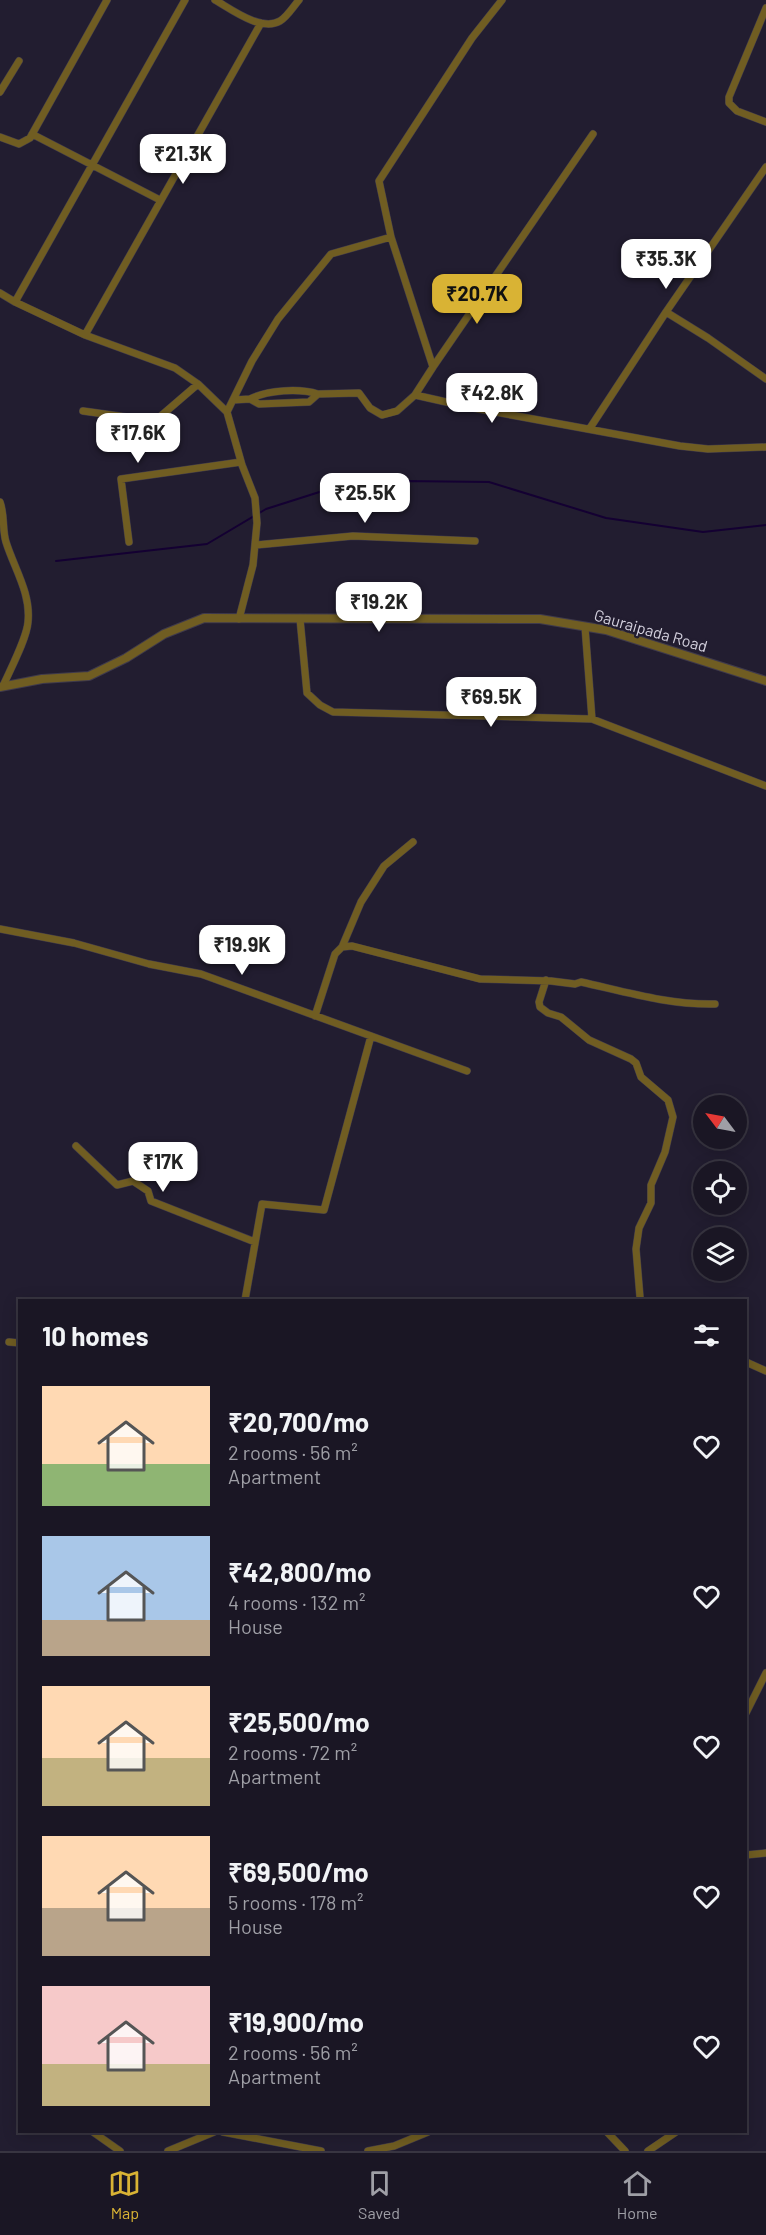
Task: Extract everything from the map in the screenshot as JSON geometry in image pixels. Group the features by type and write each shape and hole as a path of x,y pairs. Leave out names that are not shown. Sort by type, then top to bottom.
{"street":[{"path":"0,137 19,144 30,138 107,0"},
{"path":"15,302 185,0"},
{"path":"215,0 261,23 268,24 280,21 299,0"},
{"path":"433,367 391,237 379,181 472,38 502,0"},
{"path":"766,8 729,97 729,103 736,111 766,122"},
{"path":"85,335 261,23"},
{"path":"0,93 19,61"},
{"path":"32,134 160,200"},
{"path":"233,400 250,399 259,404 309,402 318,394 359,393 370,408 382,415 397,411 415,394 593,134"},
{"path":"590,429 666,312 766,167"},
{"path":"227,412 252,361 278,319 331,254 391,237"},
{"path":"0,293 85,335 175,368 198,384 227,412 241,462 255,498 257,524 256,545 239,619"},
{"path":"666,312 766,379"},
{"path":"82,411 155,421 198,384"},
{"path":"415,394 473,408 694,448 766,447"},
{"path":"129,542 121,479 241,462"},
{"path":"0,502 4,514 6,541 15,561 28,606 28,624 2,687"},
{"path":"256,545 353,536 475,541"},
{"name":"Gauraipada Road","path":"2,687 42,679 89,676 126,658 164,634 204,618 540,619 616,633 766,681"},
{"path":"300,619 307,693 320,705 333,712 592,719 766,786"},
{"path":"585,627 592,719"},
{"path":"315,1016 335,954 342,947 361,902 384,866 413,842"},
{"path":"0,929 74,943 149,964 201,974 467,1071"},
{"path":"342,947 352,946 480,979 575,984 581,982 663,1001 715,1004"},
{"path":"546,981 539,1002 540,1007 548,1013 561,1017 589,1040 631,1059 636,1063 642,1077 668,1100 672,1108 673,1117 665,1152 651,1185 651,1203 639,1228 636,1249 640,1297"},
{"path":"245,1299 262,1204 324,1210 371,1036"},
{"path":"76,1146 117,1185 133,1181 148,1191 151,1201 255,1242"},
{"path":"9,1342 18,1343"},
{"path":"747,1362 766,1371"},
{"path":"747,1711 766,1673"},
{"path":"747,1855 766,1853"},
{"path":"94,2133 120,2151"},
{"path":"168,2151 212,2133"},
{"path":"228,2133 321,2151"},
{"path":"368,2151 394,2146 426,2133"},
{"path":"608,2133 626,2151"},
{"path":"648,2151 675,2133"}],"waterway":[{"path":"56,561 207,544 266,509 332,488 402,481 489,482 606,518 703,532 766,525"}]}
